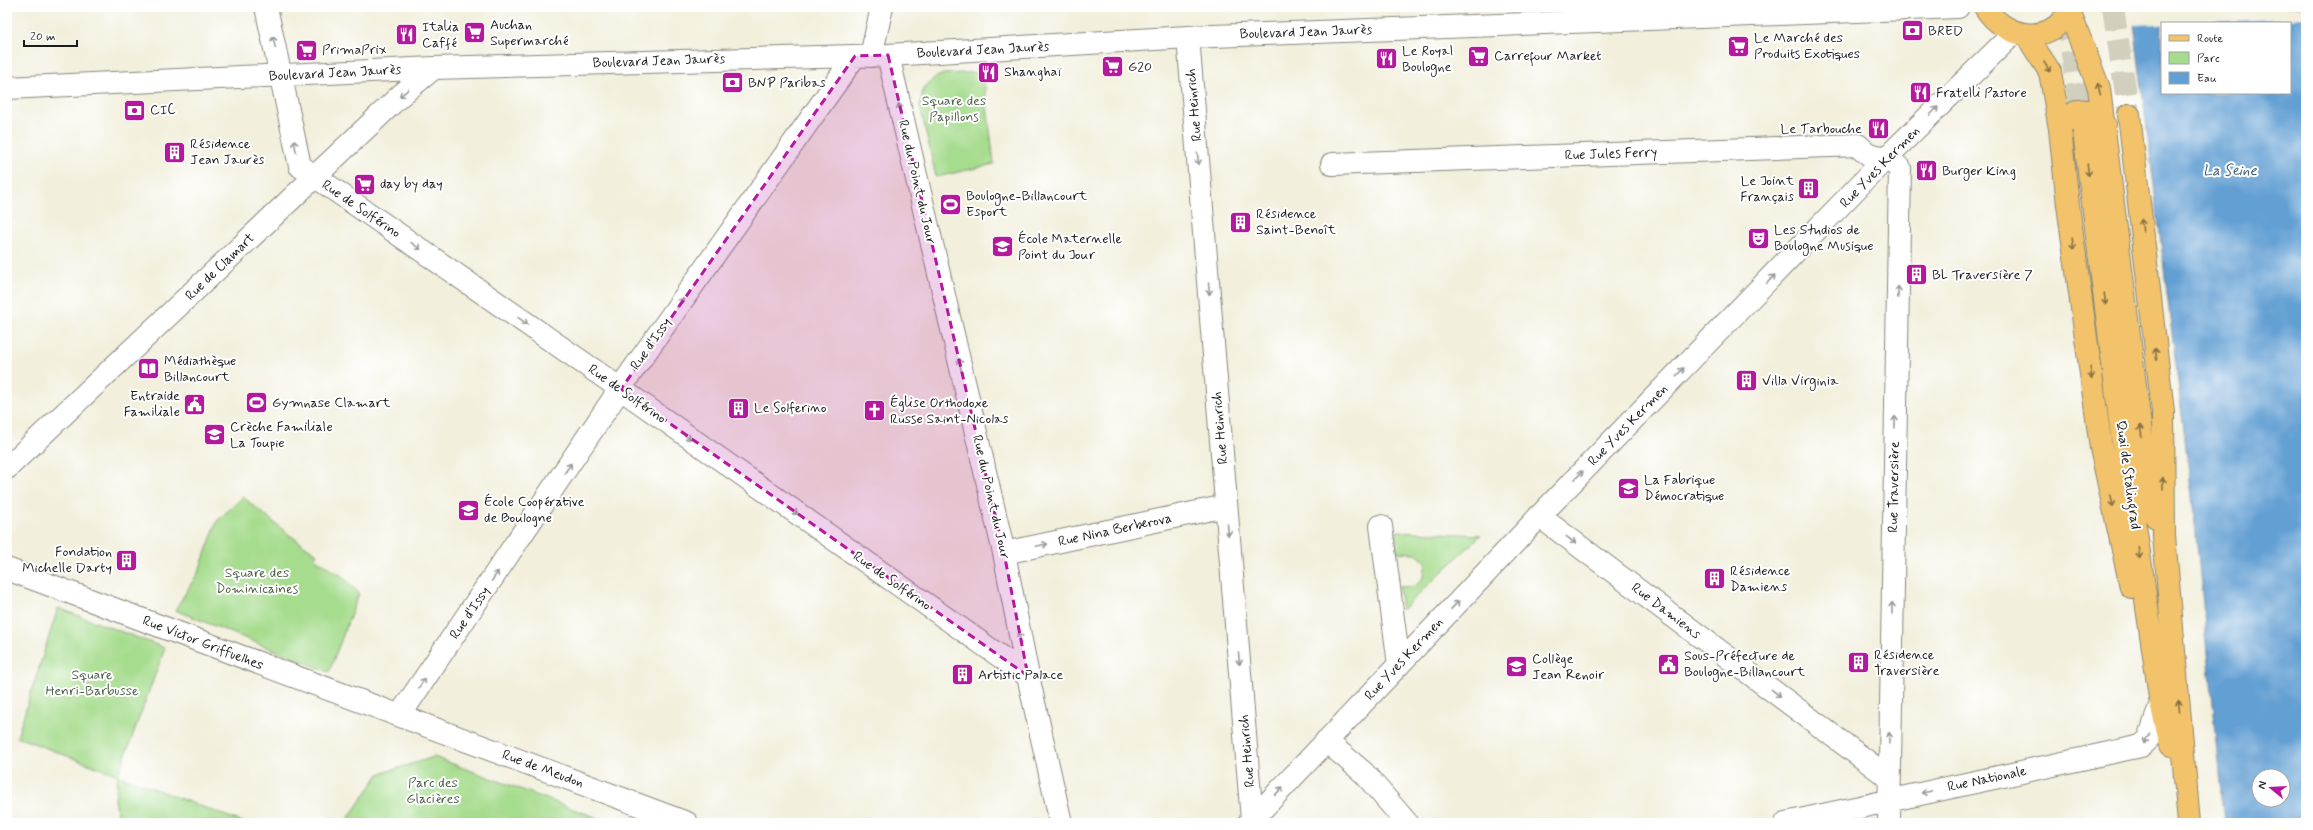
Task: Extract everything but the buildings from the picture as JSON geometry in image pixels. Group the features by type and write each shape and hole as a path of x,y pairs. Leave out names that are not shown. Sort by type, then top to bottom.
{"main road":[{"path":"1985,7 1996,22 2020,34 2050,72 2060,129 2068,205 2101,448 2126,570 2161,703"},
{"path":"2020,34 2038,34 2051,29 2061,21 2070,9"},
{"path":"2070,9 2099,88 2105,124 2150,500 2164,536"},
{"path":"2060,129 2070,115 2084,111 2097,115 2105,124"},
{"path":"2129,115 2163,412 2164,536"},
{"name":"Quai de Stalingrad","path":"2084,132 2123,444 2161,703 2189,819"},
{"name":"Quai de Stalingrad","path":"2164,536 2189,819"}],"street":[{"name":"Rue de Solférino","path":"266,7 300,166 621,389 1028,676"},
{"name":"Boulevard Jean Jaurès","path":"7,88 282,77 434,68 871,56 1188,36 1958,7"},
{"name":"Rue du Point du Jour","path":"878,10 871,56 1004,553 1028,676 1061,823"},
{"name":"Rue Yves Kermen","path":"1251,821 1540,516 1886,158 2020,34"},
{"name":"Rue Heinrich","path":"1188,36 1251,821"},
{"name":"Rue d'Issy","path":"400,716 621,389 871,56"},
{"name":"Rue de Clamart","path":"7,468 401,95 434,68"},
{"name":"Rue Jules Ferry","path":"1332,164 1858,145 1868,154 1886,158"},
{"name":"Rue Traversière","path":"1886,158 1900,168 1888,777 1889,823"},
{"name":"Rue Nina Berberova","path":"1004,553 1226,506"},
{"name":"Rue Damiens","path":"1540,516 1888,777"},
{"path":"1381,526 1399,665"},
{"name":"Rue Victor Griffuelhes","path":"7,569 400,716"},
{"name":"Rue Nationale","path":"1786,823 2141,746 2149,739 2161,703"},
{"name":"Rue de Meudon","path":"400,716 687,823"},
{"path":"1326,741 1364,773 1407,823"}],"highlighted area":[{"path":"888,55 1004,553 1028,676 621,389 855,56"}],"green space":[{"name":"Square des Papillons","path":"983,72 994,164 936,177 920,106 923,89 934,78 944,74"},
{"name":"Square des Dominicaines","path":"243,497 288,534 317,554 314,558 342,576 359,593 329,672 175,610 199,571 217,521"},
{"path":"1396,531 1481,535 1402,610 1399,587 1416,586 1424,576 1426,562 1415,553 1396,552"},
{"name":"Square Henri-Barbusse","path":"58,608 165,648 118,775 17,737"},
{"name":"Parc des Glacières","path":"434,757 611,823 345,823 379,774"},
{"path":"118,775 245,823 119,823 115,799"}],"water":[{"name":"La Seine","path":"2132,7 2306,7 2306,823 2225,823 2193,505"}],"pier":[{"path":"2130,7 2306,7 2306,18 2207,22 2161,22 2161,24 2133,25"}],"tunnel":[{"path":"2113,7 2129,115"},
{"path":"2067,18 2083,131"}],"place":[{"name":"BRED","path":"1912,31"},
{"name":"Auchan Supermarché","path":"475,33"},
{"name":"Italia Caffé","path":"406,35"},
{"name":"Le Marché des Produits Exotiques","path":"1739,46"},
{"name":"PrimaPrix","path":"306,50"},
{"name":"Carrefour Market","path":"1478,56"},
{"name":"Le Royal Boulogne","path":"1387,59"},
{"name":"G20","path":"1113,67"},
{"name":"Shanghaï","path":"988,72"},
{"name":"BNP Paribas","path":"733,83"},
{"name":"Fratelli Pastore","path":"1920,93"},
{"name":"CIC","path":"134,110"},
{"name":"Le Tarbouche","path":"1878,129"},
{"name":"Résidence Jean Jaurès","path":"175,152"},
{"name":"Burger King","path":"1926,171"},
{"name":"day by day","path":"364,184"},
{"name":"Le Joint Français","path":"1809,189"},
{"name":"Boulogne-Billancourt Esport","path":"951,204"},
{"name":"Résidence Saint-Benoît","path":"1241,222"},
{"name":"Les Studios de Boulogne Musique","path":"1759,238"},
{"name":"École Maternelle Point du Jour","path":"1002,247"},
{"name":"BL Traversière 7","path":"1916,275"},
{"name":"Médiathèque Billancourt","path":"148,369"},
{"name":"Villa Virginia","path":"1747,381"},
{"name":"Gymnase Clamart","path":"256,403"},
{"name":"Entraide Familiale","path":"195,404"},
{"name":"Le Solferino","path":"739,408"},
{"name":"Église Orthodoxe Russe Saint-Nicolas","path":"874,411"},
{"name":"Crèche Familiale La Toupie","path":"214,435"},
{"name":"La Fabrique Démocratique","path":"1628,488"},
{"name":"École Coopérative de Boulogne","path":"468,510"},
{"name":"Fondation Michelle Darty","path":"127,560"},
{"name":"Résidence Damiens","path":"1715,579"},
{"name":"Résidence Traversière","path":"1859,663"},
{"name":"Sous-Préfecture de Boulogne-Billancourt","path":"1668,664"},
{"name":"Collège Jean Renoir","path":"1516,667"},
{"name":"Artistic Palace","path":"962,675"}]}
